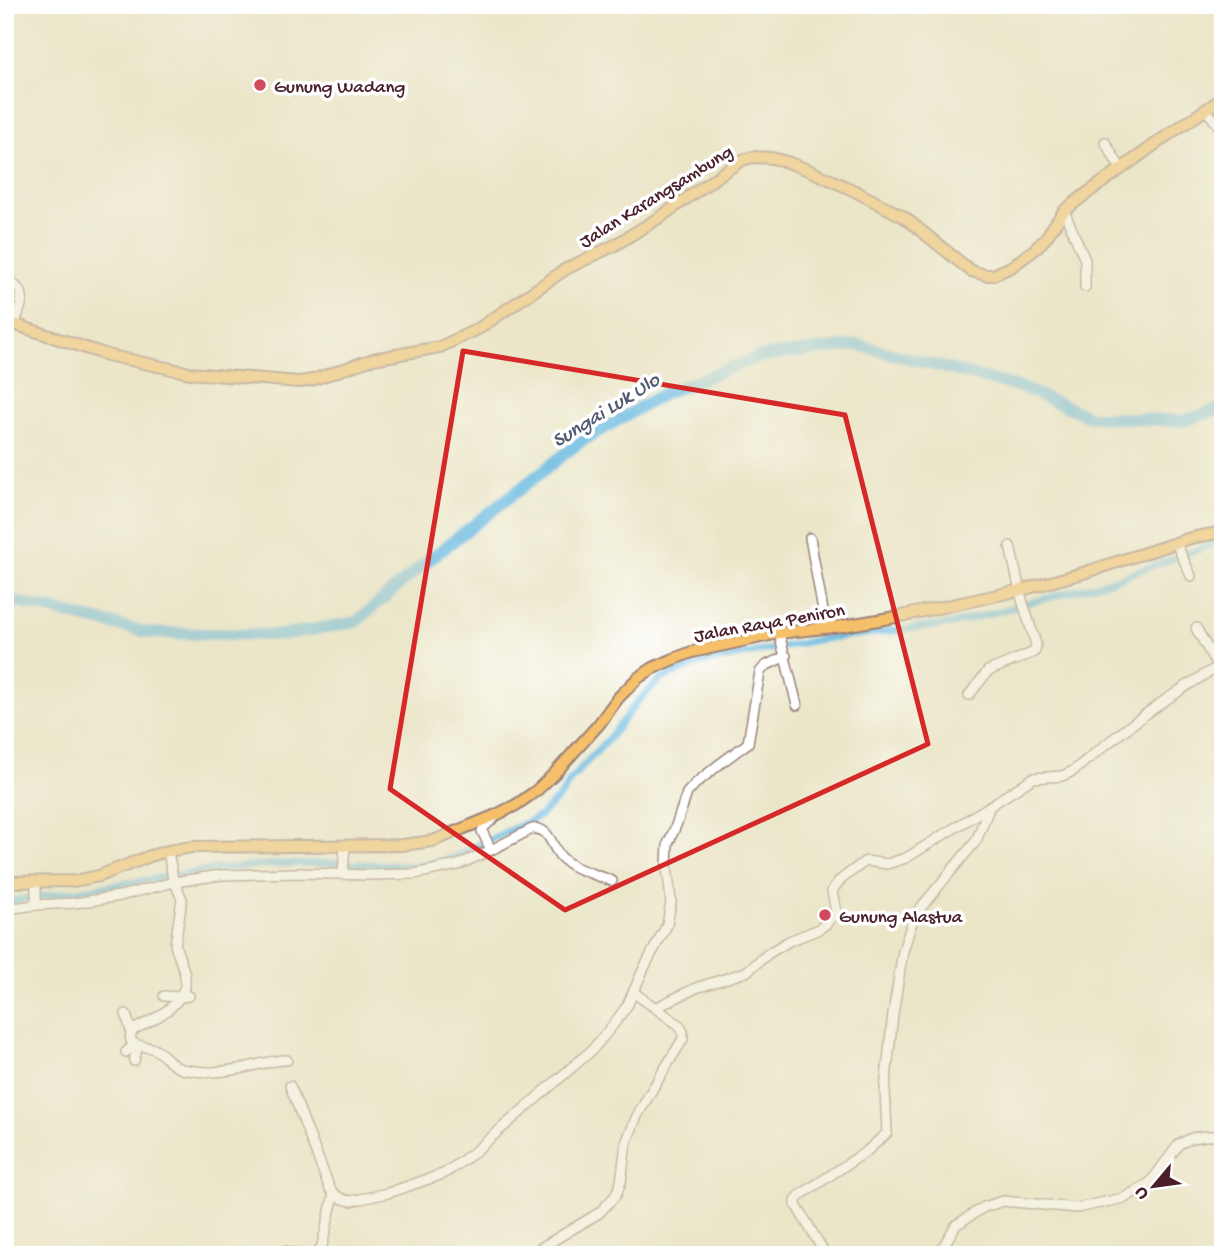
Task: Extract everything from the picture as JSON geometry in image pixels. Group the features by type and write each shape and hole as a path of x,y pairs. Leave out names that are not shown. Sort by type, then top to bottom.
{"main road":[{"name":"Jalan Karangsambung","path":"13,321 107,355 190,373 299,382 312,380 373,359 440,347 478,329 566,270 615,245 742,160 753,157 787,162 855,191 904,217 971,271 985,275 1003,271 1034,250 1064,211 1120,167 1223,98"},
{"name":"Jalan Raya Peniron","path":"5,882 36,884 74,881 99,876 167,851 192,847 344,850 426,843 496,815 536,791 638,678 674,659 692,652 783,646 826,628 1022,595 1083,573 1179,550 1223,532"}],"street":[{"path":"1206,110 1223,131"},
{"path":"1105,142 1120,167"},
{"path":"1064,211 1084,260 1085,287"},
{"path":"5,277 21,290 23,295 13,321"},
{"path":"810,538 826,628"},
{"path":"969,695 987,672 1035,651 1036,645 1010,545"},
{"path":"1179,550 1191,576"},
{"path":"655,1008 696,988 746,972 789,941 826,924 836,912 832,891 839,881 864,862 887,864 906,858 1033,778 1062,776 1073,771 1157,705 1221,665 1196,628"},
{"path":"783,646 797,705"},
{"path":"289,1086 330,1189 334,1194 348,1200 388,1193 448,1171 472,1154 592,1050 621,1016 667,925 671,902 668,845 685,797 695,784 748,743 760,672 783,646"},
{"path":"824,1254 796,1205 796,1199 867,1152 887,1133 885,1089 893,1014 903,951 912,920 976,841 990,806"},
{"path":"490,848 483,833 485,826 496,815"},
{"path":"5,909 36,903 75,903 120,896 173,880 221,875 343,871 414,874 458,865 532,829 542,829 568,863 612,881"},
{"path":"343,871 344,850"},
{"path":"167,851 173,880 182,899 175,945 185,974 185,997"},
{"path":"36,884 36,903"},
{"path":"529,1255 599,1213 616,1195 621,1182 626,1143 637,1116 683,1038 679,1025 633,992"},
{"path":"164,996 185,997"},
{"path":"131,1031 167,1011 185,997"},
{"path":"126,1014 131,1038 136,1045 134,1061"},
{"path":"126,1052 136,1045 156,1049 178,1068 192,1070 231,1071 287,1060"},
{"path":"938,1255 956,1225 984,1206 1003,1201 1077,1208 1124,1198 1150,1183 1179,1144 1192,1138 1223,1136"},
{"path":"317,1255 322,1246 334,1194"},
{"path":"263,1255 287,1251 302,1255"}],"highlighted area":[{"path":"463,351 845,415 928,744 565,910 390,789"}],"waterway":[{"name":"Sungai Luk Ulo","path":"5,599 150,633 281,635 356,622 425,563 580,442 665,393 758,357 858,345 1022,388 1091,417 1184,421 1223,408"},
{"path":"5,902 218,869 337,863 419,866 452,858 540,816 562,794 571,779 609,738 638,701 661,679 697,664 822,639 952,624 1113,580 1223,542"}],"place":[{"name":"Gunung Wadang","path":"260,85"},
{"name":"Gunung Alastua","path":"825,915"}]}
